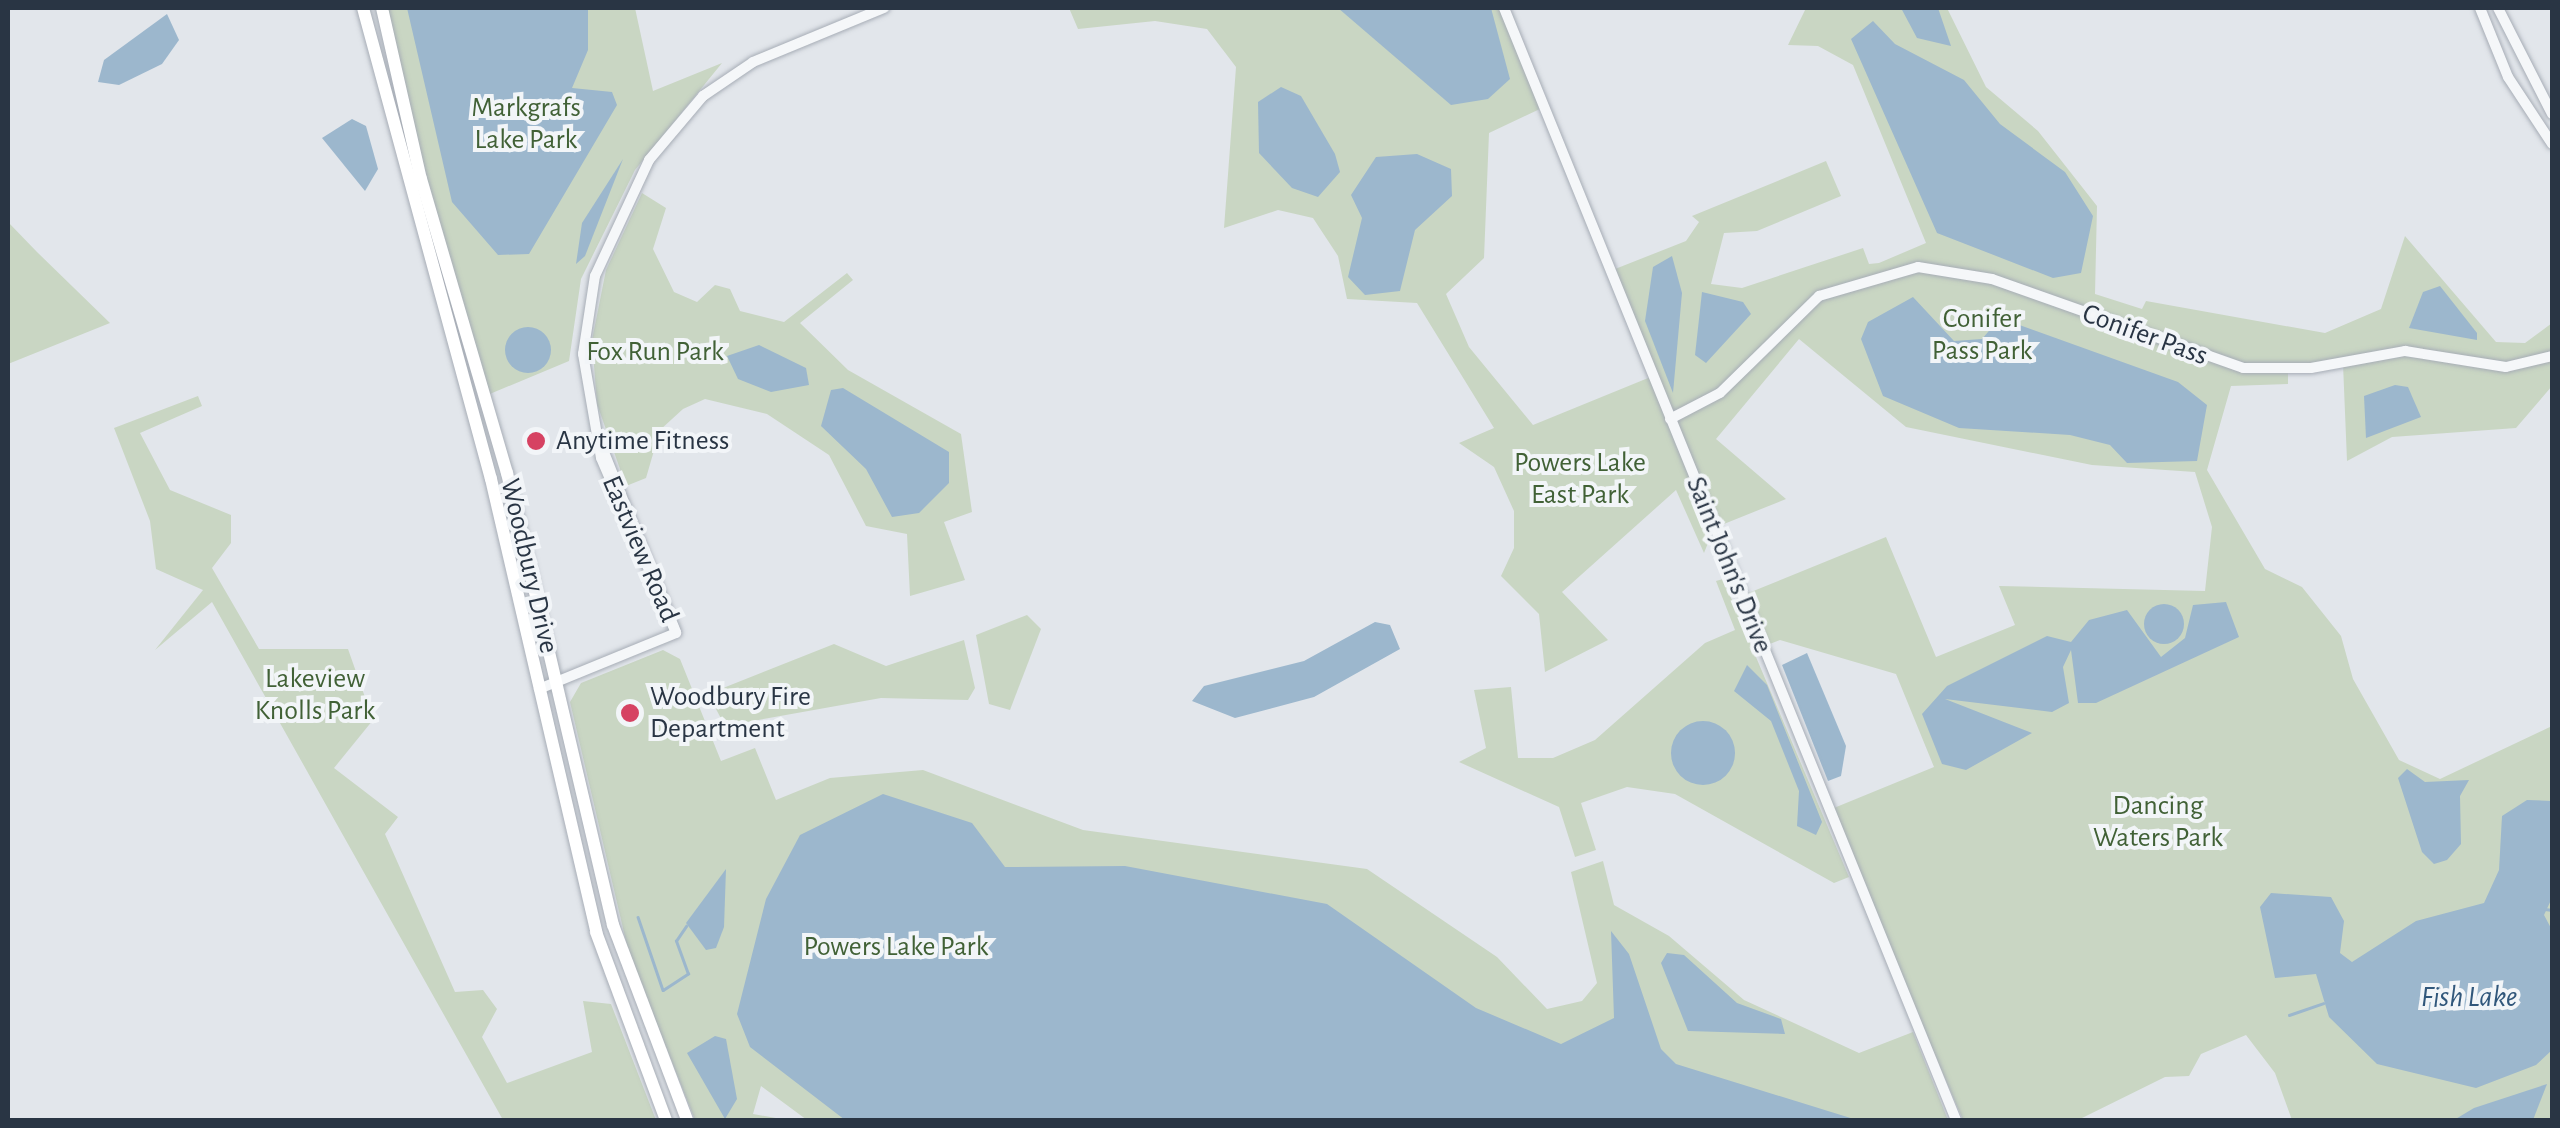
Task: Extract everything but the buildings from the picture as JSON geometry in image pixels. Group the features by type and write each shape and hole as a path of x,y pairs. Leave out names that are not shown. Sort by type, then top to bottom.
{"main road":[{"name":"Woodbury Drive","path":"364,8 606,968 666,1120"},
{"name":"Woodbury Drive","path":"382,8 624,961 687,1120"}],"street":[{"name":"Eastview Road","path":"556,682 676,633 600,442 585,375 588,303 653,154 732,75 884,8"},
{"name":"Saint John's Drive","path":"1504,8 1956,1120"},
{"path":"2480,8 2508,76 2552,144"},
{"path":"2498,8 2552,114"},
{"name":"Conifer Pass","path":"1670,419 1720,393 1809,302 1852,281 1918,267 1992,278 2243,368 2311,368 2406,351 2506,367 2552,356"},
{"path":"538,689 556,682"}],"green space":[{"name":"Markgrafs Lake Park","path":"382,8 635,8 653,91 722,63 635,170 581,279 569,361 485,396"},
{"path":"1069,8 1504,8 1544,107 1489,133 1484,258 1446,294 1469,347 1533,425 1653,376 1610,271 1686,241 1699,222 1692,216 1826,161 1841,196 1757,231 1724,233 1711,284 1742,288 1863,248 1869,264 1879,263 1926,243 1853,65 1818,46 1788,45 1806,8 1947,8 1986,87 2038,131 2097,206 2095,294 2142,309 2146,301 2325,333 2381,309 2405,236 2496,342 2525,343 2552,323 2552,386 2516,428 2392,437 2347,461 2343,364 2288,370 2288,384 2231,386 2207,470 2265,569 2302,587 2341,636 2353,679 2399,760 2440,779 2552,726 2552,1120 2292,1120 2275,1073 2246,1035 2201,1054 2189,1076 2165,1077 2078,1120 1963,1120 1829,810 1934,767 1896,674 1780,640 1762,647 1741,596 1886,537 1936,657 2015,625 1999,586 2205,591 2212,527 2195,472 2092,465 1906,427 1799,339 1716,439 1786,499 1714,528 1704,553 1676,490 1562,592 1608,640 1545,672 1539,614 1501,576 1514,548 1514,511 1494,467 1459,443 1494,428 1417,303 1347,299 1338,256 1313,218 1278,210 1224,228 1236,67 1207,29 1155,21 1078,29"},
{"name":"Fox Run Park","path":"642,193 666,208 653,249 674,292 697,302 715,285 730,289 740,311 784,322 847,273 853,280 800,323 848,370 961,434 972,512 944,522 965,580 910,596 907,534 866,526 829,455 767,414 705,399 683,409 660,430 646,478 626,486 597,404 592,340 606,270"},
{"path":"8,222 37,252 110,323 8,364"},
{"name":"Lakeview Knolls Park","path":"198,396 202,406 140,433 170,490 231,515 231,543 212,568 259,649 348,649 373,720 334,768 398,817 385,834 455,992 483,990 497,1009 482,1037 507,1083 592,1052 583,1001 611,1004 656,1120 503,1120 212,602 155,650 203,590 156,569 150,521 114,428"},
{"path":"1723,579 1849,877 1834,883 1675,794 1627,787 1581,803 1596,850 1575,857 1559,807 1459,762 1486,748 1474,690 1511,687 1518,758 1553,758 1595,740 1705,643 1735,630 1716,581"},
{"path":"1027,615 1041,629 1010,710 989,704 976,635"},
{"path":"964,640 975,688 968,700 881,698 725,726 708,694 834,644 886,666"},
{"name":"Powers Lake Park","path":"663,650 680,659 721,761 755,748 776,800 830,778 923,770 1083,830 1367,869 1497,957 1547,1009 1582,1001 1597,983 1571,872 1603,861 1614,905 1669,936 1744,1000 1859,1053 1913,1032 1948,1120 807,1120 761,1086 753,1114 787,1120 695,1120 629,954 570,702 581,683"}],"water":[{"path":"407,8 588,8 588,50 572,88 612,92 617,105 529,254 498,255 452,202"},
{"path":"1338,8 1491,8 1510,79 1488,99 1451,105"},
{"path":"1901,8 1938,8 1951,46 1917,38"},
{"path":"167,14 179,40 162,64 119,85 98,82 104,60"},
{"path":"1873,21 1895,44 1964,80 2000,124 2065,172 2093,216 2081,273 2053,278 1937,233 1851,39"},
{"path":"1281,87 1301,96 1335,154 1340,172 1318,197 1292,188 1259,153 1258,102"},
{"path":"352,119 366,126 378,169 365,191 322,138"},
{"path":"1417,154 1451,169 1452,196 1415,230 1400,291 1365,295 1348,277 1362,218 1351,195 1376,157"},
{"path":"623,159 585,256 576,264 582,223"},
{"path":"1672,256 1682,293 1673,393 1645,321 1653,267"},
{"path":"2440,286 2477,333 2477,340 2409,328 2423,292"},
{"path":"1702,292 1743,302 1751,314 1706,363 1695,355"},
{"path":"1913,297 1954,341 1982,339 2000,318 2178,382 2207,405 2197,461 2127,463 2110,445 2070,435 1959,428 1883,396 1861,339 1868,322"},
{"path":"528,327 544,334 551,350 544,366 528,373 512,366 505,350 512,334"},
{"path":"759,345 806,368 809,385 771,392 738,379 727,356"},
{"path":"2395,385 2408,387 2421,417 2366,438 2364,396"},
{"path":"843,388 949,452 949,483 919,513 892,517 866,469 821,426 831,390"},
{"path":"2226,602 2239,637 2096,703 2078,703 2071,650 2063,667 2069,703 2052,712 1945,699 2032,733 1966,770 1942,764 1922,714 1947,686 2047,636 2071,642 2089,620 2127,610 2161,657 2185,638 2193,605"},
{"path":"2164,604 2178,610 2184,624 2178,638 2164,644 2150,638 2144,624 2150,610"},
{"path":"1375,622 1390,625 1400,649 1314,697 1235,718 1192,701 1204,686 1304,661"},
{"path":"1807,653 1846,746 1841,776 1828,781 1782,665"},
{"path":"1747,665 1767,685 1822,822 1816,835 1797,826 1799,791 1771,721 1734,691"},
{"path":"1703,721 1726,730 1735,753 1726,776 1703,785 1680,776 1671,753 1680,730"},
{"path":"2407,769 2425,782 2469,780 2460,796 2461,844 2447,860 2434,864 2422,852 2398,778"},
{"name":"Powers Lake Park","path":"883,794 972,823 1005,867 1125,866 1327,904 1476,1008 1561,1044 1614,1018 1611,931 1629,954 1661,1049 1676,1064 1857,1120 845,1120 750,1047 737,1014 766,899 800,835"},
{"name":"Fish Lake","path":"2527,800 2552,801 2552,898 2544,915 2552,930 2552,1050 2536,1065 2476,1088 2377,1064 2329,1017 2316,974 2275,978 2260,907 2271,893 2331,897 2344,921 2340,953 2352,962 2416,921 2484,903 2499,870 2502,816"},
{"path":"726,869 724,927 716,948 706,950 686,923"},
{"path":"1667,953 1684,955 1737,1003 1781,1019 1785,1034 1688,1031 1661,963"},
{"path":"715,1036 726,1039 737,1099 725,1119 687,1053"},
{"path":"2547,1084 2533,1120 2454,1120 2474,1108"}],"waterway":[{"path":"2545,909 2552,910"},
{"path":"638,917 663,990 688,974 676,941 686,926"},
{"path":"2289,1015 2323,1003"}],"place":[{"name":"Anytime Fitness","path":"536,441"},
{"name":"Woodbury Fire Department","path":"630,713"}],"park label":[{"name":"Conifer Pass Park","path":"1982,335"},
{"name":"Powers Lake East Park","path":"1580,479"},
{"name":"Dancing Waters Park","path":"2158,822"}]}
